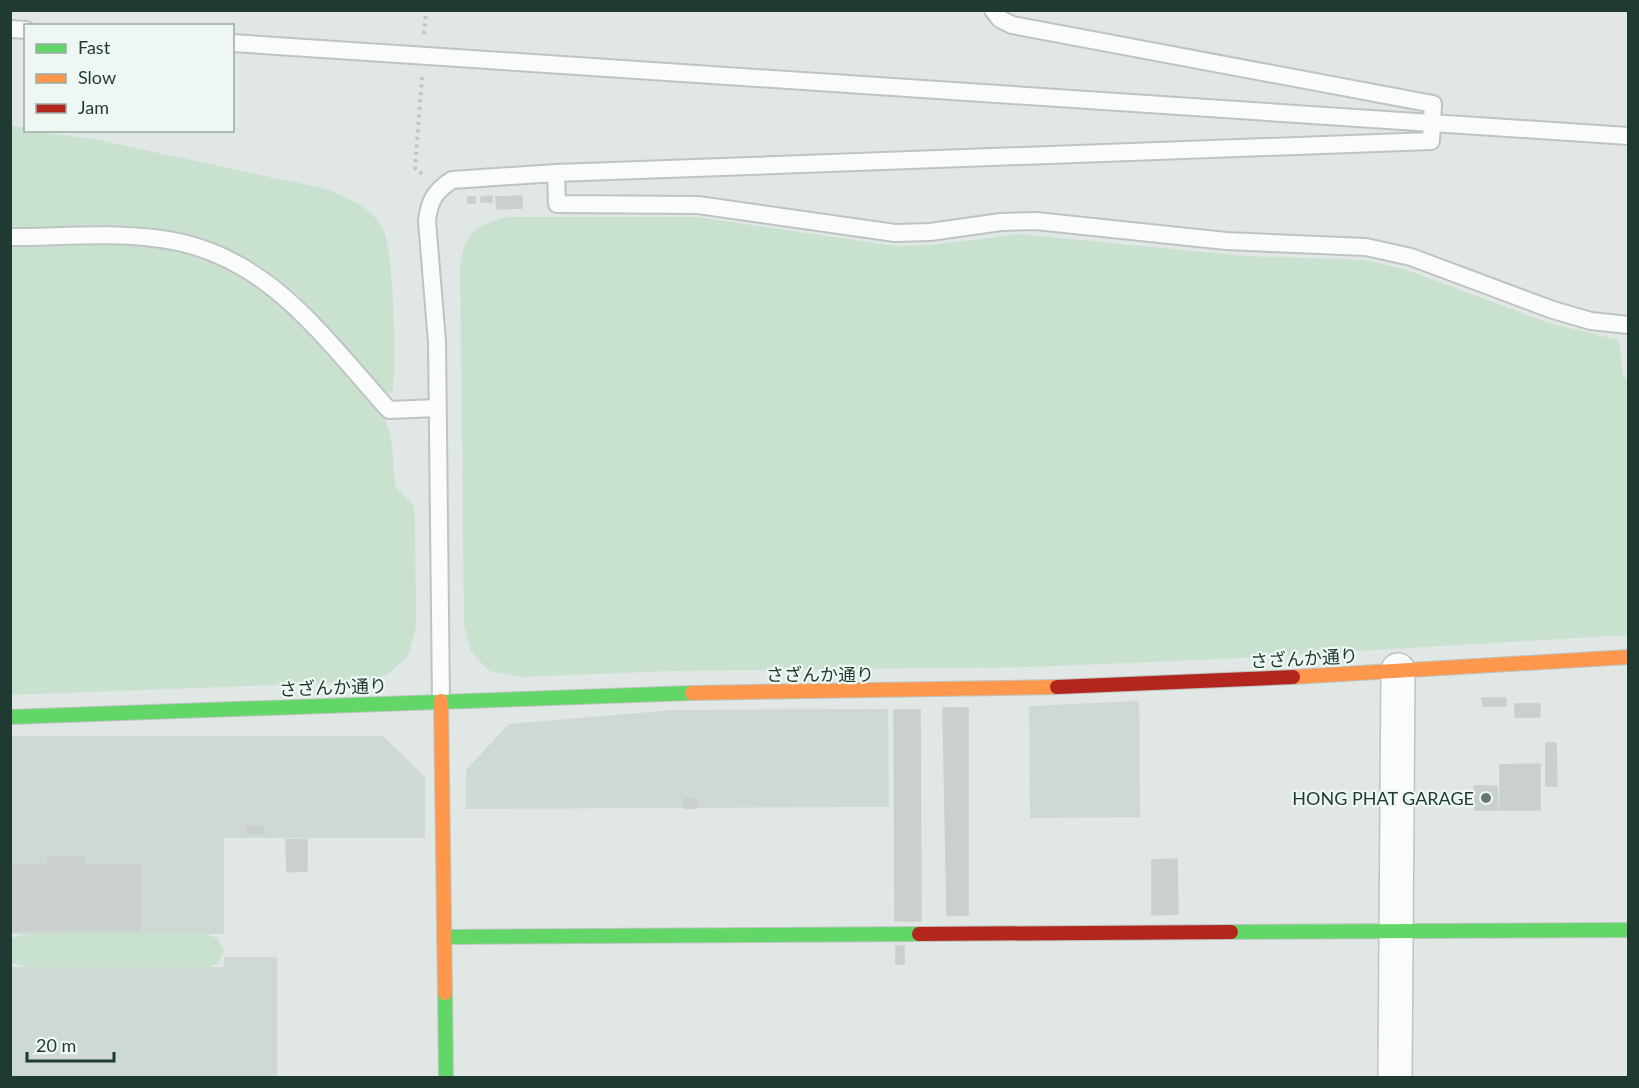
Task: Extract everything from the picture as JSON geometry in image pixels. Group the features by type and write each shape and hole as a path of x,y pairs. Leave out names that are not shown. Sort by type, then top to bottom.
{"street":[{"name":"さざんか通り","path":"10,717 673,693 1032,688 1629,657"},
{"path":"1395,1077 1398,670"},
{"path":"441,701 446,1077"},
{"path":"444,937 1629,930"}],"lane":[{"path":"441,701 437,342 427,221 429,204 438,189 452,180 556,173 1431,141 1433,104 1012,25 1000,19 993,10"},
{"path":"234,44 1629,136"},
{"path":"556,173 557,204 719,206 896,233 930,232 1001,222 1036,221 1226,241 1366,247 1411,257 1553,310 1591,321 1629,325"},
{"path":"10,237 159,238 192,244 224,256 254,272 281,292 388,410 438,408"}],"path":[{"path":"424,45 426,10"},
{"path":"417,153 422,67"}],"shaded area":[{"path":"1139,701 1140,817 1030,818 1029,706"},
{"path":"888,709 889,807 466,809 466,770 509,724 673,710"},
{"path":"10,736 383,736 425,777 425,838 224,838 224,934 11,934"},
{"path":"224,957 277,957 277,1077 11,1077 10,967 224,967"}],"green space":[{"path":"10,126 24,128 24,132 94,139 326,189 367,210 384,231 392,286 395,362 392,393 384,391 298,295 253,262 221,247 188,236 154,231 84,227 11,228"},
{"path":"507,217 697,217 895,246 932,245 1019,234 1245,256 1365,260 1407,270 1549,323 1619,340 1623,375 1628,380 1628,635 1222,659 1031,667 672,671 523,677 489,671 471,652 464,625 460,267 465,245 473,232 486,224"},
{"path":"10,246 139,246 193,254 226,267 256,286 310,333 382,415 391,441 396,487 413,504 416,627 408,656 387,675 357,682 11,695"},
{"path":"26,934 208,934 218,939 224,951 218,963 208,967 26,967 10,962 12,938"}],"building":[{"path":"492,196 492,202 481,202 481,197"},
{"path":"522,196 522,208 497,209 496,197"},
{"path":"468,197 475,197 475,203 468,203"},
{"path":"1482,698 1506,698 1506,706 1483,706"},
{"path":"1515,704 1540,704 1540,717 1515,717"},
{"path":"943,708 968,708 968,915 947,915"},
{"path":"894,710 920,710 921,921 895,921"},
{"path":"1546,743 1556,743 1557,786 1546,786"},
{"path":"1540,764 1540,810 1500,810 1500,765"},
{"name":"HONG PHAT GARAGE","path":"1474,786 1497,786 1498,810 1475,810"},
{"path":"683,798 697,798 697,808 684,808"},
{"path":"247,826 264,826 264,834 247,834"},
{"path":"307,839 307,871 287,872 286,840"},
{"path":"85,856 85,865 140,865 140,930 11,931 11,865 48,865 48,857"},
{"path":"1177,859 1178,914 1152,915 1152,860"},
{"path":"896,946 904,946 904,964 896,964"}],"traffic: fast":[{"path":"10,717 692,693"},
{"path":"1231,932 1628,930"},
{"path":"444,937 919,934"},
{"path":"445,993 446,1078"}],"traffic: slow":[{"path":"1293,677 1628,657"},
{"path":"692,693 1057,687"},
{"path":"441,701 445,993"}],"traffic: jam":[{"path":"1057,687 1293,677"},
{"path":"919,934 1231,932"}],"place":[{"name":"HONG PHAT GARAGE","path":"1486,798"}]}
